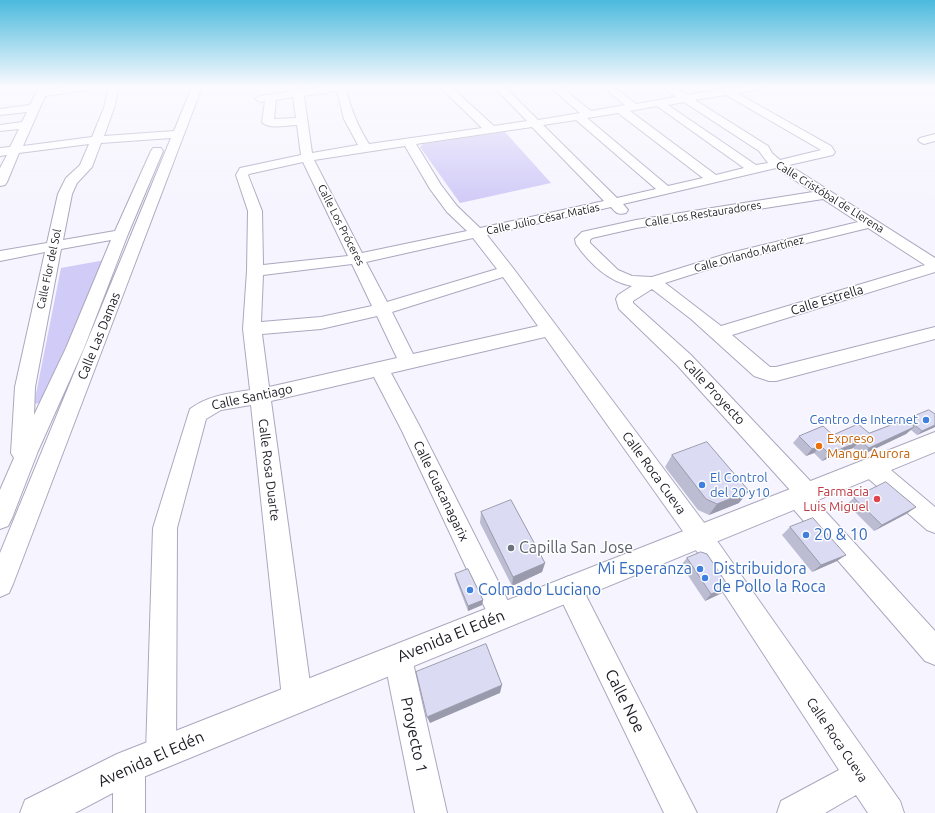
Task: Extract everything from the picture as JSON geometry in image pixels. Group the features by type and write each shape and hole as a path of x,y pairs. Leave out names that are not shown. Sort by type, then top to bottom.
{"street":[{"path":"0,128 26,125"},
{"path":"0,182 26,125"},
{"name":"Calle Flor del Sol","path":"22,463 25,387 65,194 71,181 86,167 102,125"},
{"name":"Calle Las Damas","path":"172,135 174,125"},
{"name":"Calle Las Damas","path":"0,518 22,463 75,348 121,234 152,179 177,125"},
{"name":"Calle Los Próceres","path":"303,125 307,157 408,362"},
{"path":"352,125 356,134 365,147"},
{"path":"486,125 491,130"},
{"path":"307,157 365,147 523,125"},
{"path":"537,125 636,224"},
{"path":"594,125 665,190"},
{"path":"641,125 713,179"},
{"path":"690,125 755,170"},
{"name":"Calle Cristóbal de Llerena","path":"727,125 764,149 767,155 779,165 872,223 935,266"},
{"name":"Calle Julio César Matías","path":"255,271 358,259 614,203 829,152 827,149 785,125"},
{"path":"0,152 96,140 172,135"},
{"name":"Calle Roca Cueva","path":"409,142 435,186 452,209 477,233 507,271 700,536 861,776 888,813"},
{"name":"Calle Rosa Duarte","path":"297,698 252,329 255,271 255,211 242,175 244,171 307,157"},
{"name":"Calle Las Damas","path":"0,584 148,214 152,179"},
{"name":"Calle Los Restauradores","path":"653,282 631,281 612,273 583,244 582,239 587,235 636,224 826,194"},
{"name":"Calle Orlando Martínez","path":"629,295 653,282 718,260 872,223"},
{"path":"0,256 121,234"},
{"name":"Calle Estrella","path":"719,333 935,266"},
{"path":"252,329 321,323 382,309 507,271"},
{"path":"653,282 719,333 761,371 769,374 776,374 935,333"},
{"name":"Calle Proyecto","path":"629,295 624,299 625,305 684,360 935,650"},
{"name":"Calle Santiago","path":"161,753 165,528 197,415 204,408 214,405 260,396 549,330"},
{"name":"Calle Guacanagarix","path":"379,368 412,431 502,616"},
{"name":"Avenida El Edén","path":"38,813 129,766 935,442"},
{"path":"871,467 935,522"},
{"name":"Calle Noe","path":"569,589 681,813"},
{"name":"Proyecto 1","path":"398,658 430,813"},
{"path":"129,766 130,813"},
{"path":"793,813 861,776"}],"shaded area":[{"path":"505,132 551,183 460,203 420,147 423,144"},
{"path":"105,260 40,403 34,404 61,268"}],"building":[{"path":"929,410 935,414 935,425 922,431 912,423 910,418"},
{"path":"910,418 914,427 869,448 860,441 829,454 821,446 812,449 799,436 823,426 833,435 858,424 869,433"},
{"path":"707,442 749,491 717,504 706,499 672,455"},
{"path":"886,482 916,507 882,525 854,498"},
{"name":"Capilla San Jose","path":"511,500 545,563 513,577 481,512"},
{"path":"813,518 846,555 821,565 790,527"},
{"path":"701,552 707,554 729,587 711,594 687,558"},
{"name":"Colmado Luciano","path":"468,569 483,600 468,606 455,574"},
{"path":"486,644 502,685 427,717 416,672"}],"place":[{"name":"Centro de Internet","path":"926,420"},
{"name":"Expreso Mangu Aurora","path":"819,446"},
{"name":"El Control del 20 y10","path":"702,485"},
{"name":"Farmacia Luis Miguel","path":"877,499"},
{"name":"20 & 10","path":"806,535"},
{"name":"Capilla San Jose","path":"511,548"},
{"name":"Mi Esperanza","path":"700,569"},
{"name":"Distribuidora de Pollo la Roca","path":"705,578"},
{"name":"Colmado Luciano","path":"470,590"}]}
